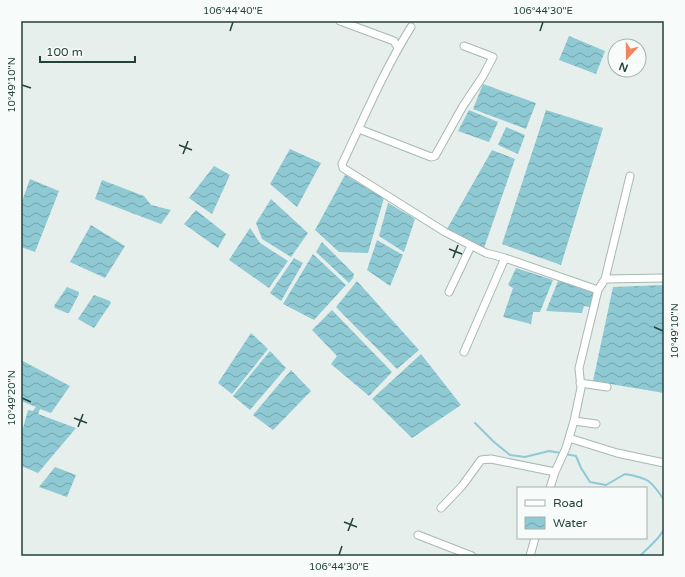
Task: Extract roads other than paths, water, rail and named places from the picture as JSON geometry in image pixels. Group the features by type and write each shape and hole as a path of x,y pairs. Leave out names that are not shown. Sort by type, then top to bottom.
{"street":[{"path":"340,21 394,41 398,48"},
{"path":"411,27 398,48 342,164 343,168 442,230 471,246 486,253 506,258 598,290"},
{"path":"359,129 431,156 435,156 493,57 464,46"},
{"path":"550,487 558,462 566,448 574,421 581,388 579,368 598,290 605,279 630,176"},
{"path":"449,292 471,246"},
{"path":"464,352 506,258"},
{"path":"605,279 664,278"},
{"path":"580,383 607,387"},
{"path":"574,421 596,424"},
{"path":"569,438 617,453 664,463"},
{"path":"440,508 462,486 481,460 490,459 555,472"},
{"path":"418,535 472,556"},
{"path":"530,556 535,539"}],"water":[{"path":"569,36 605,51 596,74 559,60"},
{"path":"483,84 536,103 526,129 473,109"},
{"path":"469,110 498,122 489,142 458,131"},
{"path":"546,110 603,128 561,265 502,244"},
{"path":"506,127 525,135 518,154 498,145"},
{"path":"290,149 321,163 297,207 270,184"},
{"path":"492,150 515,159 484,248 447,229"},
{"path":"214,166 230,175 212,214 189,198"},
{"path":"345,175 384,198 368,253 339,252 315,230"},
{"path":"30,179 59,191 35,252 21,247 21,204"},
{"path":"102,180 144,196 151,205 171,210 161,224 95,199"},
{"path":"271,199 308,233 291,257 262,239 256,223"},
{"path":"388,203 415,219 404,252 379,236"},
{"path":"196,210 226,234 218,248 184,224"},
{"path":"91,225 125,246 105,278 70,262"},
{"path":"250,228 260,243 288,261 269,288 229,260"},
{"path":"377,240 403,255 390,286 367,270"},
{"path":"322,242 354,274 349,283 316,252"},
{"path":"313,254 346,285 314,320 283,304"},
{"path":"294,258 303,263 281,301 270,293"},
{"path":"516,268 553,280 540,312 533,312 531,324 503,317 513,288 508,285"},
{"path":"357,281 419,350 397,369 336,307"},
{"path":"558,281 596,292 591,307 584,306 582,313 546,311"},
{"path":"664,285 664,393 593,381 613,287"},
{"path":"67,287 79,292 69,313 55,308 54,306"},
{"path":"94,295 110,301 111,303 94,328 78,319"},
{"path":"332,310 392,372 369,396 331,364 337,356 312,330"},
{"path":"251,333 268,349 232,394 218,383"},
{"path":"270,351 286,368 250,410 233,396"},
{"path":"421,354 461,405 412,438 372,399"},
{"path":"21,360 70,386 51,413 40,409 38,414 76,428 38,473 21,466 21,427 23,428 28,410 33,411 36,407 21,401"},
{"path":"291,370 311,391 273,430 253,415"},
{"path":"55,467 76,475 67,497 39,487"}],"waterway":[{"path":"475,423 494,442 510,455 525,457 549,451 561,453"},
{"path":"565,454 576,456 581,468 590,482 606,485 625,474 639,477 652,484 664,500"},
{"path":"640,556 656,540 664,529"}]}
